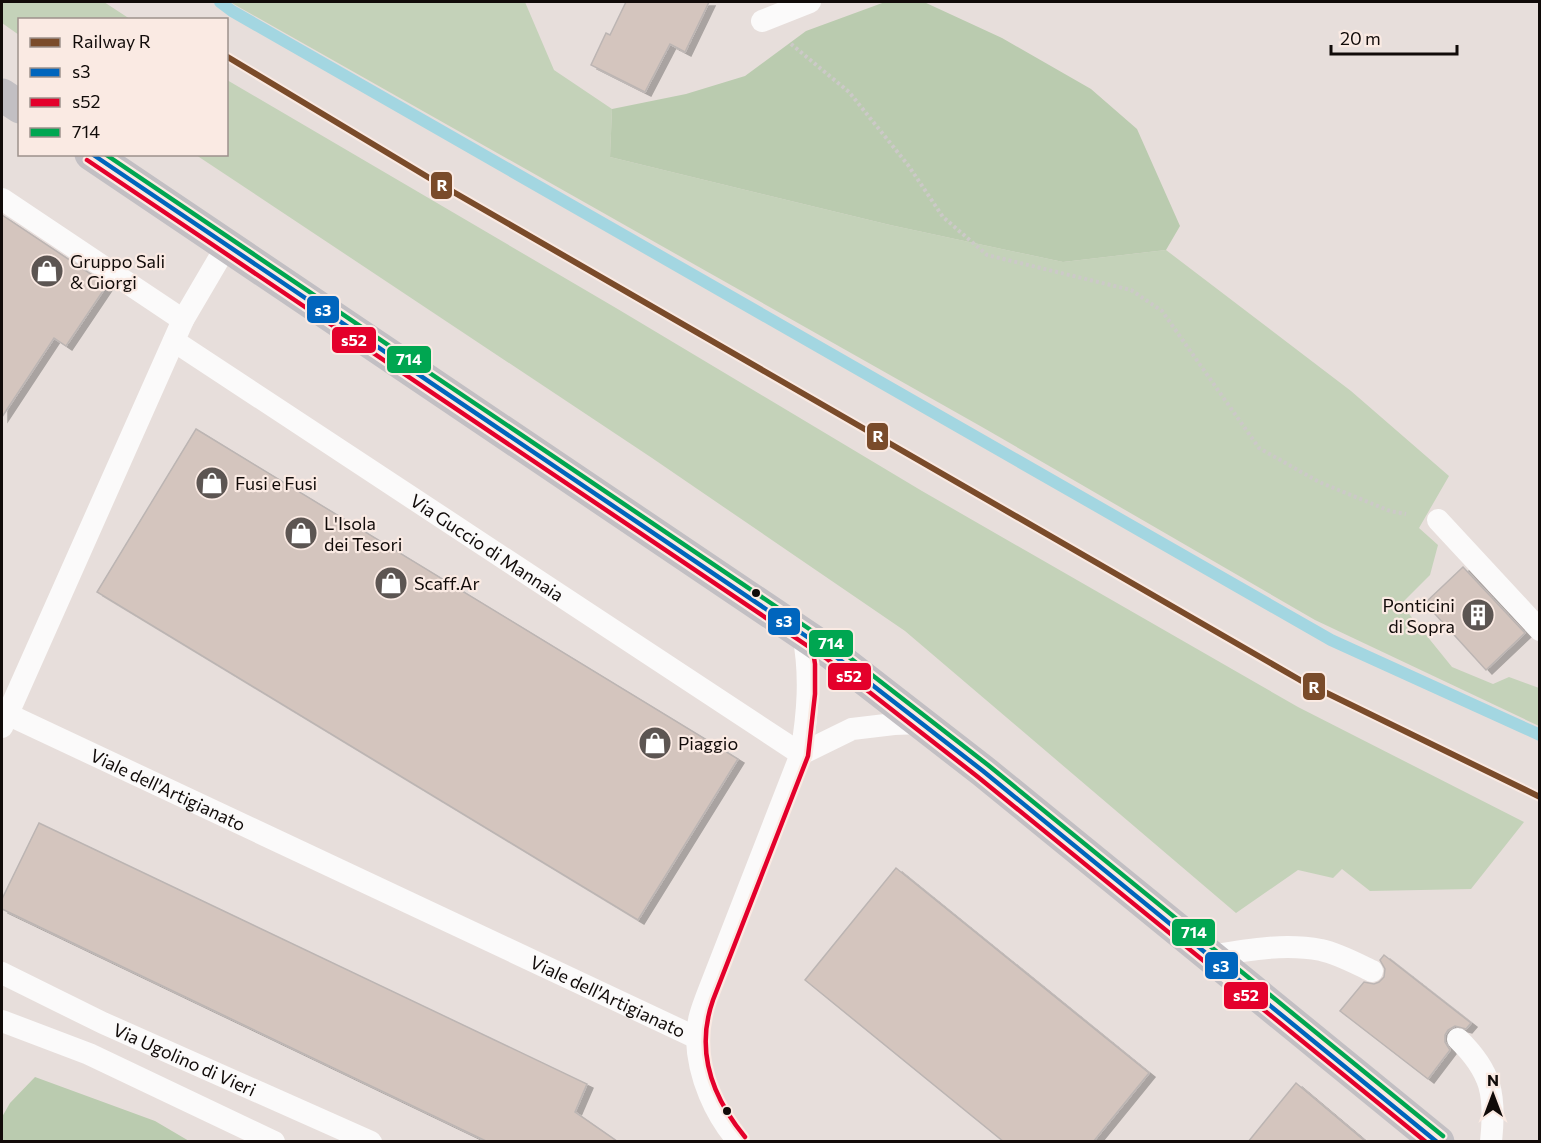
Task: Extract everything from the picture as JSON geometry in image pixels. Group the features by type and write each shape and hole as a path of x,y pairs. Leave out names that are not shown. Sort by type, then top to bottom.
{"main road":[{"path":"2,95 18,106"},
{"path":"94,156 803,634 922,723 1438,1142"}],"lane":[{"path":"762,21 810,2"},
{"path":"2,199 183,320"},
{"name":"Viale dell'Artigianato","path":"227,245 183,320 4,720 697,1038 704,1077 712,1100 724,1122 739,1142"},
{"name":"Via Guccio di Mannaia","path":"174,341 801,754"},
{"path":"1438,520 1539,630"},
{"path":"697,1038 711,985 801,754 807,721 809,679 803,634"},
{"path":"801,754 852,729 922,723"},
{"path":"1210,956 1251,950 1295,948 1321,950 1345,957 1372,971"},
{"name":"Via Ugolino di Vieri","path":"2,973 103,1023 371,1142"},
{"path":"2,1021 89,1054 274,1142"},
{"path":"89,1054 103,1023"},
{"path":"1458,1039 1475,1056 1486,1075 1494,1113 1491,1142"}],"path":[{"path":"762,21 849,92 908,165 943,217 987,255 1131,290 1162,311 1260,448 1319,482 1390,511 1438,520"}],"green space":[{"path":"2,2 104,2 128,18 18,18 18,34 2,23"},
{"path":"230,2 525,2 554,70 612,109 610,157 890,225 1063,262 1166,250 1351,391 1449,476 1419,528 1438,545 1430,575 1401,604 1452,667 1493,684 1509,677 1539,688 1539,726 1315,620 982,427"},
{"path":"885,2 924,2 1002,38 1091,89 1137,129 1180,226 1166,250 1063,262 890,225 610,157 612,109 686,94 745,76 806,31"},
{"path":"228,81 922,491 1298,707 1524,822 1471,889 1370,891 1342,869 1333,878 1298,870 1236,913 905,631 652,458 198,156 228,156"},
{"path":"35,1077 155,1121 189,1141 2,1141 2,1117 10,1103"}],"building":[{"path":"626,2 709,2 685,52 670,44 645,92 591,65 606,33 610,35"},
{"path":"2,215 107,285 66,346 54,338 2,417"},
{"path":"196,429 738,759 638,920 97,592"},
{"name":"Ponticini di Sopra","path":"1463,567 1525,633 1486,670 1425,603"},
{"path":"39,823 587,1084 575,1112 618,1142 488,1142 2,909 2,899"},
{"path":"896,868 1149,1073 1093,1142 1004,1142 805,980"},
{"path":"1384,955 1471,1023 1466,1029 1455,1026 1448,1030 1445,1042 1450,1050 1428,1079 1340,1011 1364,982 1374,984 1384,977 1385,969 1380,960"},
{"path":"1296,1083 1366,1142 1248,1142"}],"waterway":[{"path":"220,2 232,11 1331,640 1540,735"}],"rail line":[{"name":"R","path":"228,57 436,182 1300,680 1540,797"}],"transit line":[{"name":"s3","path":"95,156 831,653 983,771 1437,1142"},
{"name":"714","path":"108,156 836,647 988,765 1443,1136"},
{"name":"s52","path":"87,160 827,659 978,777 1426,1142"},
{"name":"s52","path":"745,1137 724,1106 710,1073 706,1037 708,1019 713,1000 808,756 815,694 815,664 810,633"}],"place":[{"name":"Gruppo Sali & Giorgi","path":"47,271"},
{"name":"Fusi e Fusi","path":"212,483"},
{"name":"L'Isola dei Tesori","path":"301,533"},
{"name":"Scaff.Ar","path":"391,583"},
{"name":"Ponticini di Sopra","path":"1478,615"},
{"name":"Piaggio","path":"655,743"}]}
